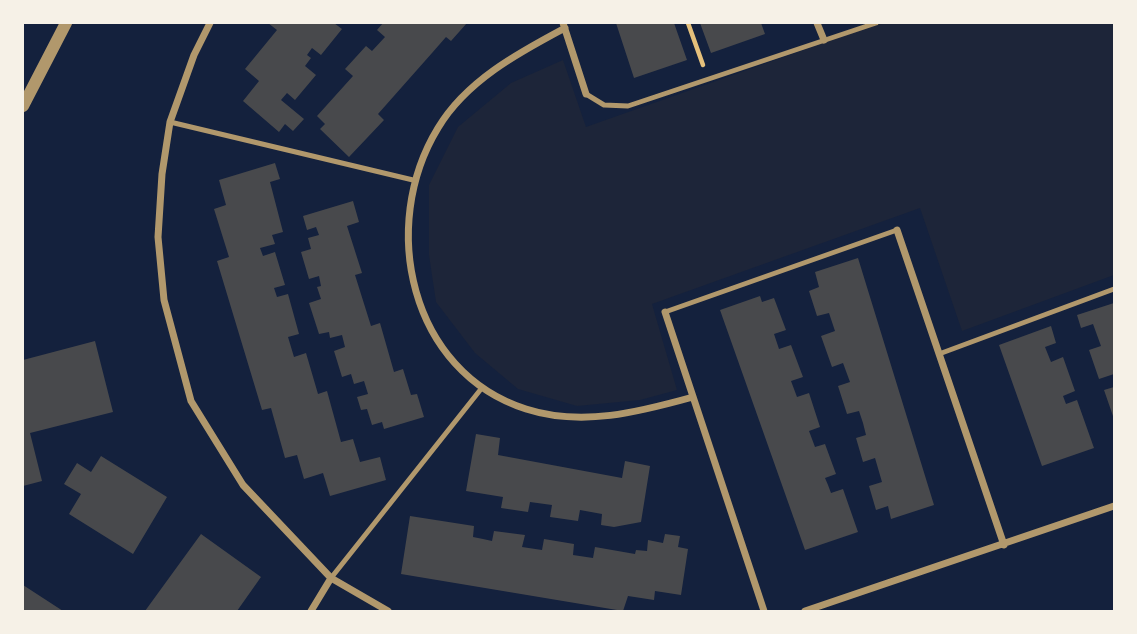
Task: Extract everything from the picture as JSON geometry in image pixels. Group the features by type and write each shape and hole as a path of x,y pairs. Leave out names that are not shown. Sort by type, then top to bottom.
{"street":[{"path":"24,99 66,23"},
{"path":"210,23 194,55 170,122 162,174 158,237 164,300 191,401 243,485 331,578 388,611"},
{"path":"817,23 824,40"},
{"path":"586,94 564,26 520,51 476,84 438,127 413,180 406,236 415,293 442,349 481,389 527,410 573,416 627,415 692,397"},
{"path":"897,230 1004,545"},
{"path":"664,312 764,611"},
{"path":"805,611 1114,506"},
{"path":"311,611 331,578"}],"lane":[{"path":"586,94 604,104 628,106 876,23"},
{"path":"170,122 413,180"},
{"path":"664,312 897,230"},
{"path":"939,354 1114,289"},
{"path":"331,578 481,389"}],"path":[{"path":"688,23 703,66"}],"shaded area":[{"path":"880,23 1114,23 1114,275 962,331 920,208 652,304 677,390 640,400 577,406 518,389 475,353 436,302 429,255 429,185 458,127 511,83 563,60 586,127"}],"building":[{"path":"268,23 334,23 342,29 321,55 312,48 307,55 311,58 305,66 316,75 295,100 287,93 281,100 304,119 293,131 285,124 279,132 243,101 259,81 245,69 277,30"},
{"path":"383,23 467,23 451,41 446,37 378,114 384,120 349,157 320,129 325,124 317,116 353,76 345,69 366,46 372,51 385,37 377,30"},
{"path":"616,23 674,23 687,60 634,78"},
{"path":"700,23 761,23 765,34 711,53"},
{"path":"275,163 280,179 270,182 283,232 272,235 275,244 260,248 263,256 275,252 285,285 274,288 277,297 288,294 299,334 288,337 294,357 306,353 318,394 327,391 341,442 353,439 360,462 380,457 386,480 330,496 323,473 304,479 297,455 285,458 271,408 262,410 217,261 229,257 214,209 226,205 219,180"},
{"path":"353,201 359,222 347,226 362,273 355,275 371,326 380,323 394,372 403,369 411,395 417,394 424,417 384,429 382,422 372,425 367,409 361,410 357,397 368,394 364,381 354,384 351,374 342,377 334,351 345,347 342,335 330,338 329,332 319,334 309,303 321,299 317,287 321,286 319,276 309,279 301,252 311,249 308,238 319,235 316,227 307,230 303,216"},
{"path":"858,258 934,505 891,519 888,506 876,510 869,486 882,482 875,458 863,462 856,438 866,435 859,411 847,414 838,386 850,382 843,363 832,367 821,336 835,331 829,313 817,316 809,291 819,287 815,272"},
{"path":"760,296 762,302 774,298 786,330 774,334 779,349 791,345 803,377 791,381 797,397 809,393 820,427 809,431 815,447 825,444 836,474 825,478 831,493 843,489 858,532 805,550 720,310"},
{"path":"1114,303 1114,374 1099,379 1089,350 1101,346 1093,324 1081,328 1077,315"},
{"path":"1051,326 1056,343 1045,347 1051,362 1063,357 1075,391 1063,396 1066,404 1077,400 1094,448 1042,466 999,345"},
{"path":"95,341 113,412 30,433 42,481 23,486 23,360"},
{"path":"1114,387 1114,419 1104,390"},
{"path":"476,434 500,438 498,455 622,478 625,461 650,466 641,522 614,527 601,525 602,514 580,510 578,521 550,517 552,505 530,502 528,512 501,508 503,497 466,491"},
{"path":"101,456 167,497 133,554 69,514 81,494 64,484 77,463 91,472"},
{"path":"410,516 474,526 473,537 492,541 494,531 525,535 522,547 542,550 544,539 574,544 573,555 593,558 595,547 635,554 636,550 647,551 648,540 663,543 665,534 680,536 678,547 688,549 681,595 655,591 654,600 628,596 623,611 401,574"},
{"path":"201,534 261,577 237,611 145,611"},
{"path":"23,585 63,611 23,611"}]}
